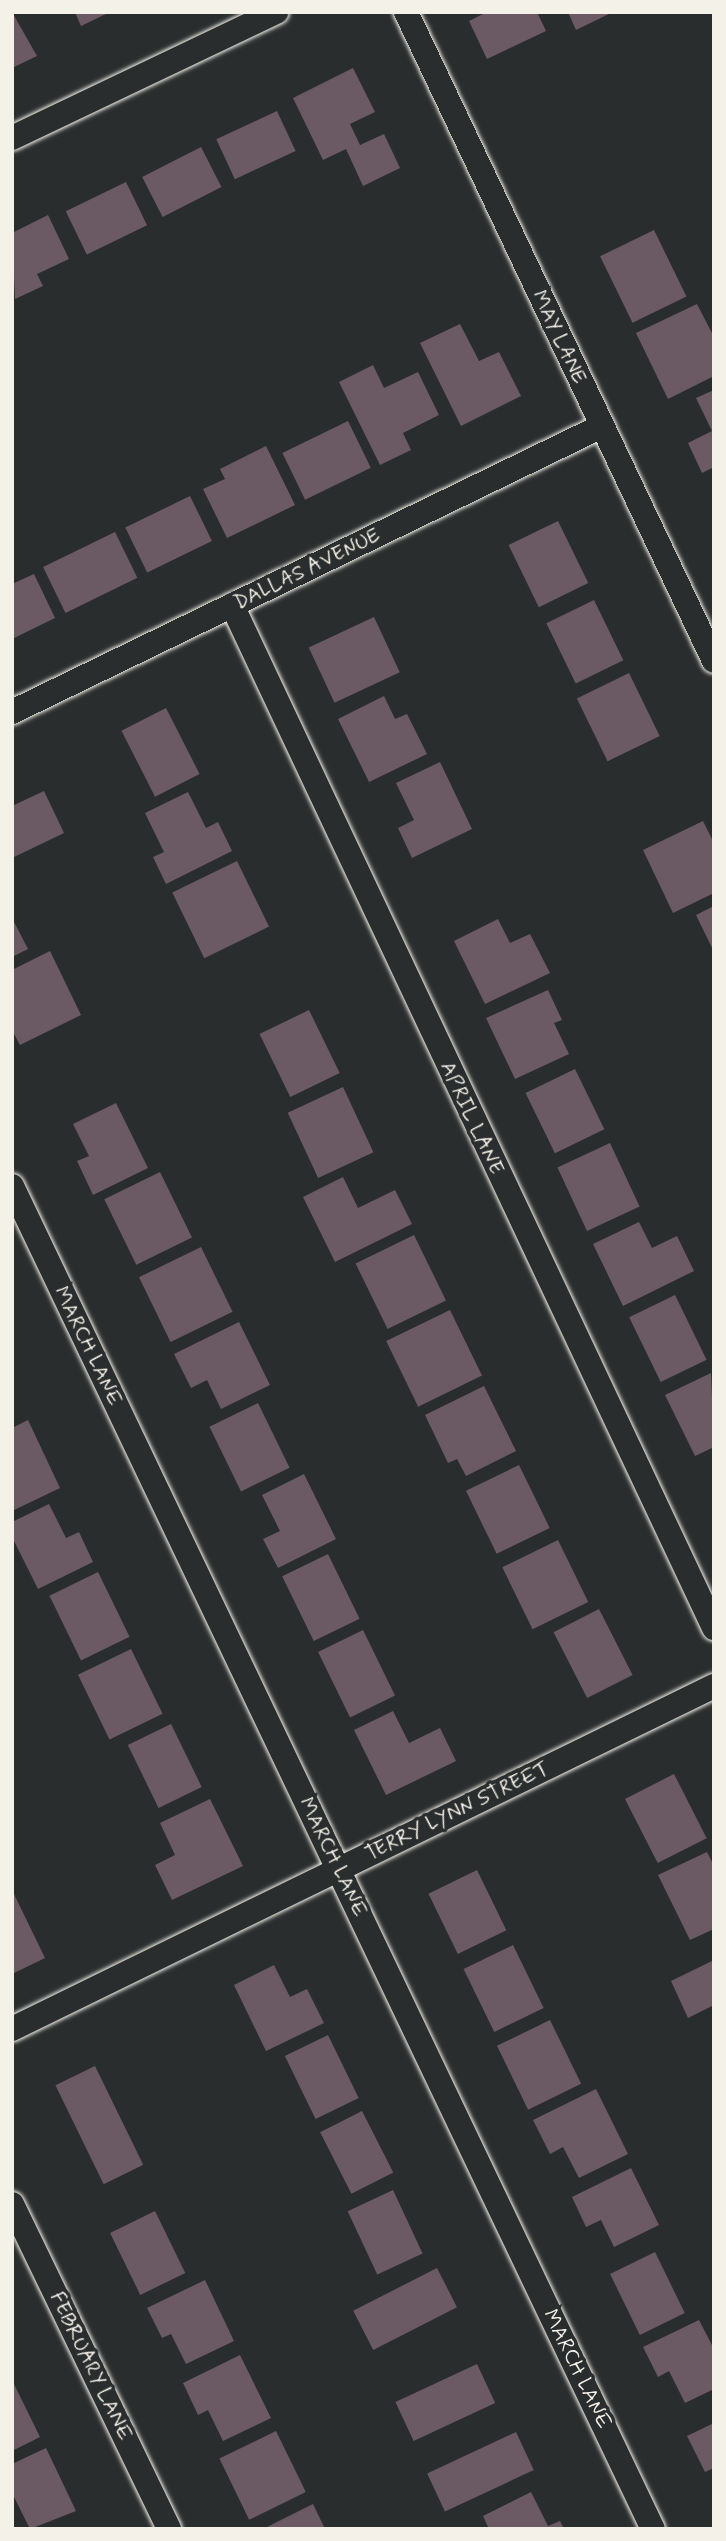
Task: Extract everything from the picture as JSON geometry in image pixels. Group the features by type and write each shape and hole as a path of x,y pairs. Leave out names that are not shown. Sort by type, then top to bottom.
{"street":[{"path":"12,138 276,12"},
{"name":"MAY LANE","path":"406,12 714,661"},
{"name":"DALLAS AVENUE","path":"12,712 602,426"},
{"name":"APRIL LANE","path":"232,606 714,1628"},
{"name":"MARCH LANE","path":"12,1186 653,2529"},
{"name":"TERRY LYNN STREET","path":"12,2029 714,1686"},
{"name":"FEBRUARY LANE","path":"12,2204 169,2529"}],"building":[{"path":"12,12 37,56 12,68"},
{"path":"75,12 110,12 81,26"},
{"path":"487,12 537,12 546,31 487,59 469,21"},
{"path":"568,12 613,12 576,30"},
{"path":"353,68 375,112 350,124 360,145 384,134 400,168 363,186 346,149 323,160 293,98"},
{"path":"277,111 296,151 235,179 216,139"},
{"path":"201,147 221,187 163,217 142,177"},
{"path":"126,182 147,225 87,255 66,211"},
{"path":"48,215 69,259 37,274 43,286 15,299 12,233"},
{"path":"654,230 686,297 633,323 600,256"},
{"path":"697,304 714,337 714,376 668,399 636,333"},
{"path":"460,324 479,361 499,352 521,396 461,426 420,343"},
{"path":"373,365 384,388 418,372 439,415 403,433 411,450 380,465 339,382"},
{"path":"714,390 714,467 702,473 688,443 712,431 696,398"},
{"path":"348,421 371,468 305,500 282,453"},
{"path":"266,446 295,505 227,538 203,489 225,479 220,469"},
{"path":"190,496 212,541 147,573 125,528"},
{"path":"558,521 588,583 539,607 509,545"},
{"path":"115,532 137,578 65,613 43,567"},
{"path":"34,574 55,618 12,639 12,584"},
{"path":"594,600 623,660 576,683 546,623"},
{"path":"374,617 400,672 335,703 309,647"},
{"path":"629,673 660,736 608,761 577,698"},
{"path":"384,696 395,719 407,714 427,754 369,782 338,719"},
{"path":"166,708 200,774 155,797 121,731"},
{"path":"440,762 472,829 412,858 398,828 414,820 396,783"},
{"path":"44,791 64,833 12,858 12,806"},
{"path":"188,792 206,828 218,822 232,851 166,884 153,857 164,852 145,813"},
{"path":"703,821 714,843 714,893 673,913 643,850"},
{"path":"237,861 269,927 204,958 172,893"},
{"path":"714,906 714,952 696,915"},
{"path":"12,918 28,949 12,957"},
{"path":"498,919 510,943 530,934 550,973 485,1004 454,941"},
{"path":"50,951 81,1015 20,1045 12,1030 12,970"},
{"path":"548,990 562,1020 554,1023 569,1054 515,1079 486,1018"},
{"path":"309,1010 340,1073 290,1097 260,1034"},
{"path":"575,1069 604,1129 555,1153 526,1093"},
{"path":"343,1087 373,1152 318,1178 288,1113"},
{"path":"116,1103 148,1168 93,1195 77,1161 89,1156 73,1124"},
{"path":"610,1143 640,1206 587,1231 557,1168"},
{"path":"160,1172 192,1238 136,1265 104,1199"},
{"path":"343,1177 358,1208 395,1190 412,1224 335,1262 303,1197"},
{"path":"639,1222 652,1248 677,1236 694,1271 623,1306 593,1244"},
{"path":"414,1235 446,1301 388,1329 356,1263"},
{"path":"201,1247 233,1312 171,1342 139,1277"},
{"path":"675,1295 707,1360 661,1382 629,1317"},
{"path":"450,1310 482,1376 418,1407 386,1341"},
{"path":"239,1322 270,1385 221,1409 207,1380 191,1388 174,1354"},
{"path":"711,1373 714,1447 695,1456 665,1395"},
{"path":"484,1386 516,1451 466,1476 457,1459 448,1463 425,1415"},
{"path":"258,1403 290,1468 241,1491 209,1427"},
{"path":"28,1420 60,1488 12,1511 12,1428"},
{"path":"519,1465 550,1528 497,1554 466,1491"},
{"path":"304,1474 336,1539 278,1568 263,1539 280,1531 262,1495"},
{"path":"49,1504 66,1538 79,1532 93,1562 38,1589 12,1537 12,1522"},
{"path":"558,1540 588,1602 533,1629 502,1567"},
{"path":"328,1554 360,1619 314,1641 282,1576"},
{"path":"98,1572 130,1637 81,1660 49,1596"},
{"path":"599,1609 633,1675 587,1698 554,1632"},
{"path":"363,1630 395,1696 350,1718 318,1652"},
{"path":"131,1649 163,1714 110,1740 78,1675"},
{"path":"393,1711 409,1743 440,1728 456,1761 386,1795 354,1730"},
{"path":"171,1724 202,1787 159,1808 128,1745"},
{"path":"674,1774 707,1838 658,1863 625,1799"},
{"path":"210,1799 243,1866 172,1900 155,1865 175,1855 160,1823"},
{"path":"707,1852 714,1866 714,1929 690,1940 658,1875"},
{"path":"477,1870 506,1930 458,1954 428,1894"},
{"path":"12,1890 45,1958 12,1974"},
{"path":"513,1945 544,2008 494,2032 464,1969"},
{"path":"714,1960 714,2005 688,2018 671,1981"},
{"path":"274,1965 290,1997 307,1989 324,2023 266,2051 234,1985"},
{"path":"550,2020 581,2084 528,2110 497,2046"},
{"path":"328,2035 359,2098 316,2119 285,2056"},
{"path":"95,2066 143,2165 104,2184 55,2085"},
{"path":"596,2089 628,2154 579,2178 563,2147 550,2154 533,2120"},
{"path":"362,2111 393,2172 351,2194 320,2132"},
{"path":"631,2168 659,2225 614,2247 601,2220 586,2227 572,2197"},
{"path":"393,2190 423,2253 377,2275 348,2211"},
{"path":"155,2211 185,2273 140,2295 110,2233"},
{"path":"655,2252 685,2313 640,2335 610,2274"},
{"path":"437,2268 457,2307 373,2350 353,2311"},
{"path":"205,2280 234,2341 186,2364 171,2334 162,2338 147,2308"},
{"path":"699,2320 714,2349 714,2389 685,2403 669,2371 658,2377 643,2347"},
{"path":"240,2355 271,2418 223,2441 208,2410 198,2415 183,2383"},
{"path":"477,2364 495,2403 414,2441 395,2402"},
{"path":"12,2380 40,2437 12,2451"},
{"path":"714,2423 714,2468 705,2472 687,2436"},
{"path":"276,2431 306,2492 249,2520 219,2459"},
{"path":"516,2432 534,2470 445,2511 427,2473"},
{"path":"46,2448 76,2511 30,2529 12,2493 12,2464"},
{"path":"531,2492 548,2526 560,2521 564,2529 489,2529 483,2516"},
{"path":"313,2504 325,2529 263,2529"}]}
